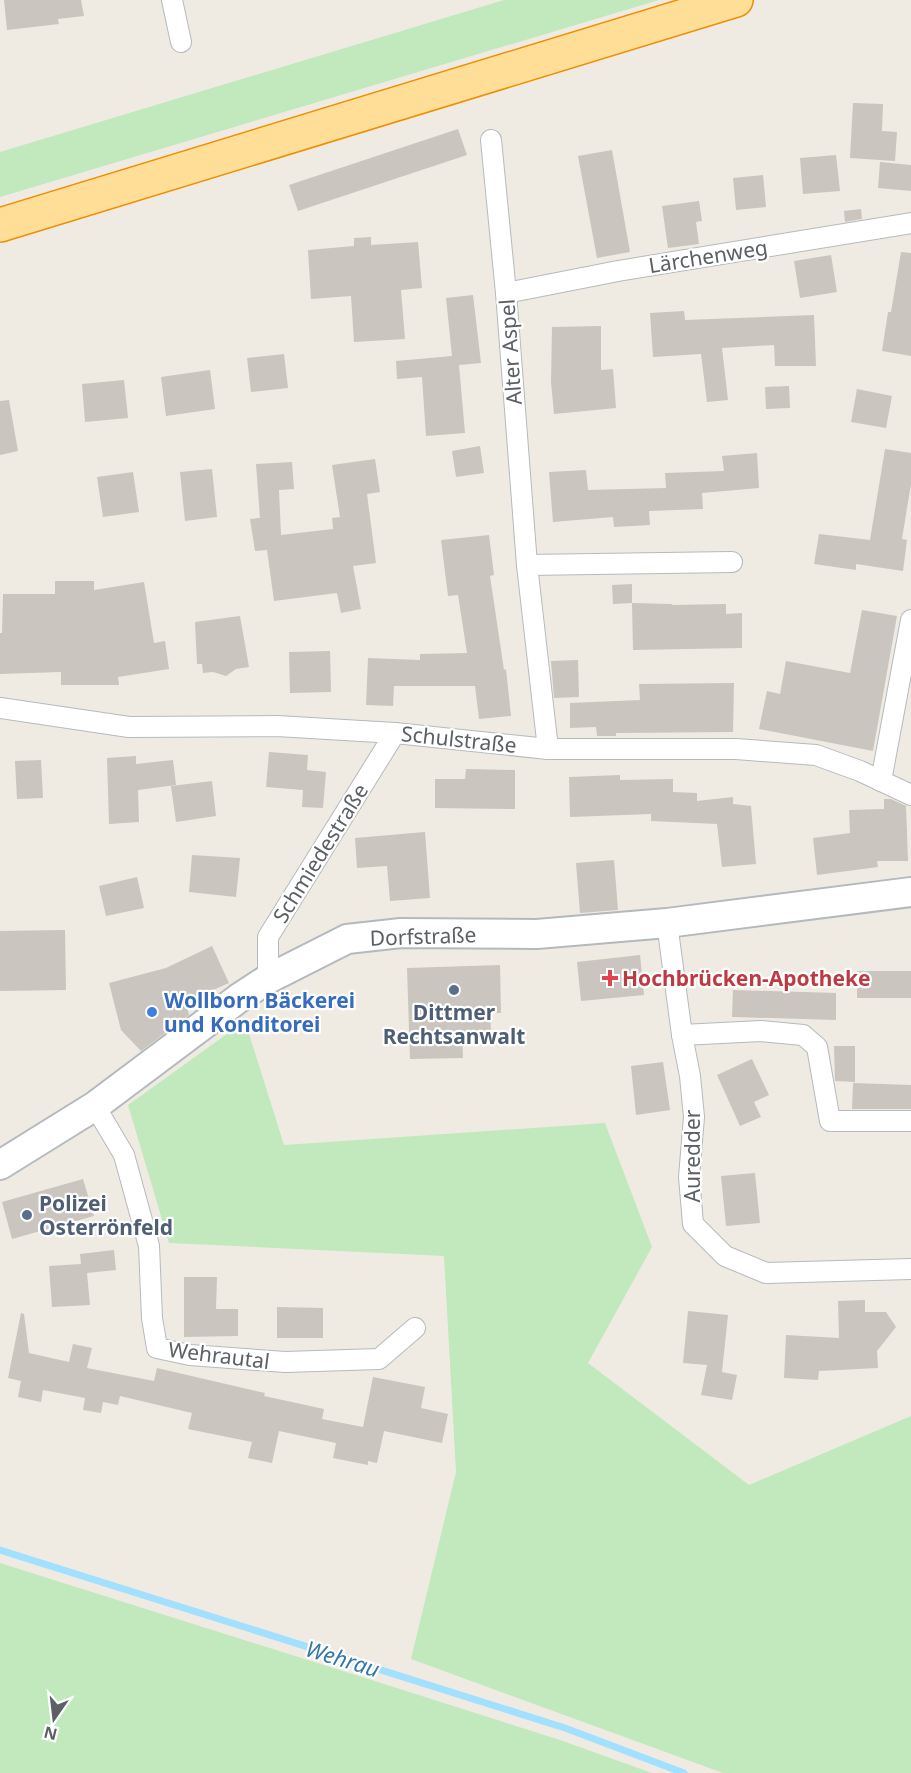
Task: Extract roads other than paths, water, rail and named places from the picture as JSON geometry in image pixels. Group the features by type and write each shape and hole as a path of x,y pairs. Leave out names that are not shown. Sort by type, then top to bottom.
{"highway":[{"path":"0,225 736,0"}],"main road":[{"name":"Dorfstraße","path":"0,1165 95,1106 239,998 268,980 347,939 401,933 537,934 667,922 911,892"}],"street":[{"path":"172,0 181,42"},
{"name":"Alter Aspel","path":"491,140 506,293 527,565 548,749"},
{"name":"Lärchenweg","path":"506,293 618,271 911,224"},
{"path":"527,565 732,562"},
{"path":"881,781 911,620"},
{"name":"Schulstraße","path":"0,708 129,727 277,726 395,733 548,749 736,749 816,755 860,771 911,795"},
{"name":"Schmiedestraße","path":"268,980 268,937 395,733"},
{"name":"Auredder","path":"667,922 694,1117 688,1177 693,1224 726,1256 766,1273 911,1269"},
{"path":"682,1035 761,1031 802,1035 817,1047 830,1121 911,1121"},
{"name":"Wehrautal","path":"95,1106 124,1155 144,1227 148,1246 152,1318 157,1348 190,1355 285,1362 379,1359 415,1328"}],"waterway":[{"name":"Wehrau","path":"0,1550 565,1728 684,1773"}],"place":[{"name":"Hochbrücken-Apotheke","path":"610,978"},
{"name":"Dittmer Rechtsanwalt","path":"454,990"},
{"name":"Wollborn Bäckerei und Konditorei","path":"152,1012"},
{"name":"Polizei Osterrönfeld","path":"27,1215"}]}
